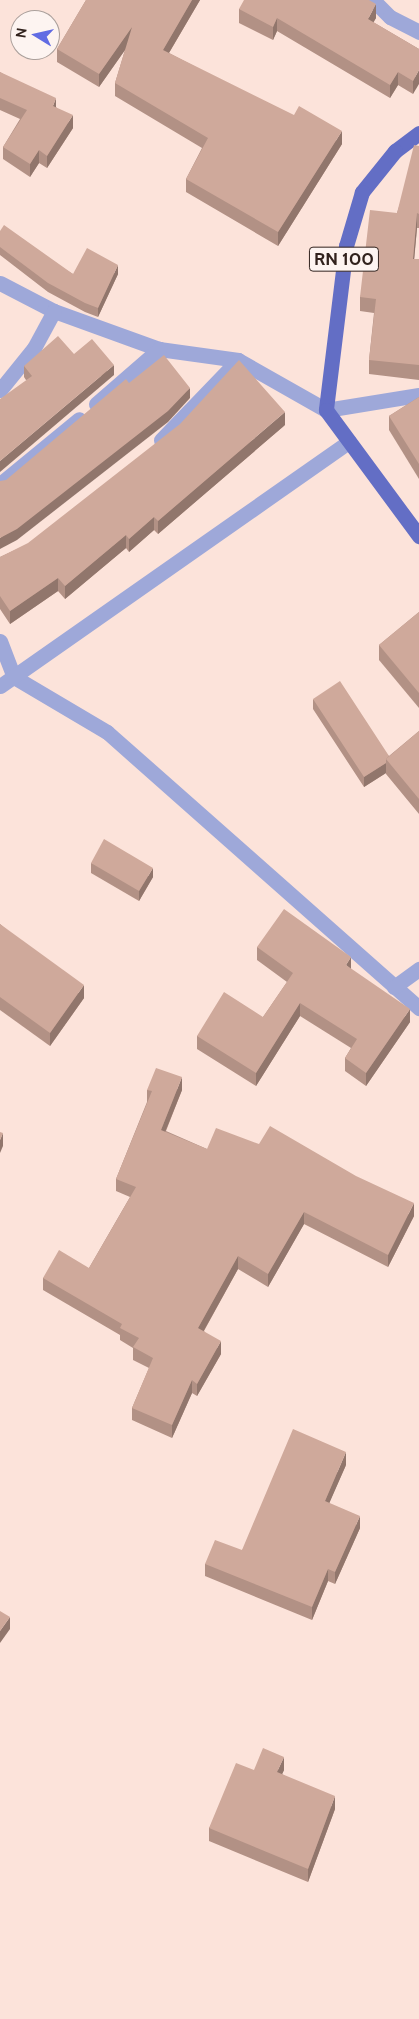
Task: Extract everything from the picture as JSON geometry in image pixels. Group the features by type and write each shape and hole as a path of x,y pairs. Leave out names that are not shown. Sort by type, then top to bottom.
{"main road":[{"name":"RN 100","path":"326,410 346,246 362,192 394,151 418,136"},
{"path":"326,410 419,536"}],"street":[{"path":"373,0 390,17 419,32"},
{"path":"0,283 54,311 159,349 238,360 326,410 419,395"},
{"path":"0,390 34,348 54,311"},
{"path":"0,484 159,349"},
{"path":"151,448 238,360"},
{"path":"0,686 350,442"},
{"path":"0,641 14,676 107,732 419,1008"},
{"path":"394,987 419,969"}],"building":[{"path":"86,0 192,0 163,50 294,115 299,106 342,131 278,232 186,179 208,138 115,83 132,27 99,74 60,51 60,44"},
{"path":"244,0 369,0 376,4 368,19 419,49 419,70 413,81 398,72 390,85 277,18 273,27 239,9"},
{"path":"0,72 56,98 53,106 73,115 47,156 39,150 30,164 3,147 27,110 0,98"},
{"path":"414,145 419,146 419,214 417,213 413,259 419,259 419,365 369,360 376,299 360,297 370,210 397,213"},
{"path":"4,225 73,274 87,248 118,265 98,308 48,283 0,247 0,231"},
{"path":"58,336 74,354 92,339 114,365 0,461 0,399 32,376 24,366"},
{"path":"164,355 190,388 168,411 17,529 0,538 0,481 6,480 126,379 129,383"},
{"path":"239,360 285,412 158,521 154,517 129,539 126,535 65,586 58,578 10,611 0,596 0,557 28,543 180,424"},
{"path":"419,397 419,464 389,416"},
{"path":"419,612 419,693 379,645"},
{"path":"340,681 389,756 386,759 386,763 364,777 313,699"},
{"path":"419,731 419,799 386,759"},
{"path":"104,839 153,868 139,891 91,863"},
{"path":"284,909 351,957 346,965 410,1009 366,1073 345,1058 357,1039 300,1003 256,1073 197,1036 224,992 263,1017 293,973 257,947"},
{"path":"0,924 84,985 50,1033 0,997"},
{"path":"156,1068 182,1077 161,1130 207,1149 216,1128 259,1144 270,1126 356,1176 414,1203 388,1255 304,1212 268,1274 238,1256 198,1328 221,1341 197,1384 192,1380 172,1425 132,1408 153,1358 133,1347 139,1338 120,1328 122,1324 43,1278 59,1250 89,1268 136,1187 116,1179 152,1091 147,1090"},
{"path":"293,1429 346,1452 325,1501 360,1516 335,1572 328,1569 312,1607 205,1564 215,1540 242,1550"},
{"path":"0,1611 10,1617 0,1631"},
{"path":"263,1748 284,1757 277,1772 335,1796 308,1869 209,1828 236,1763 254,1770"}]}
